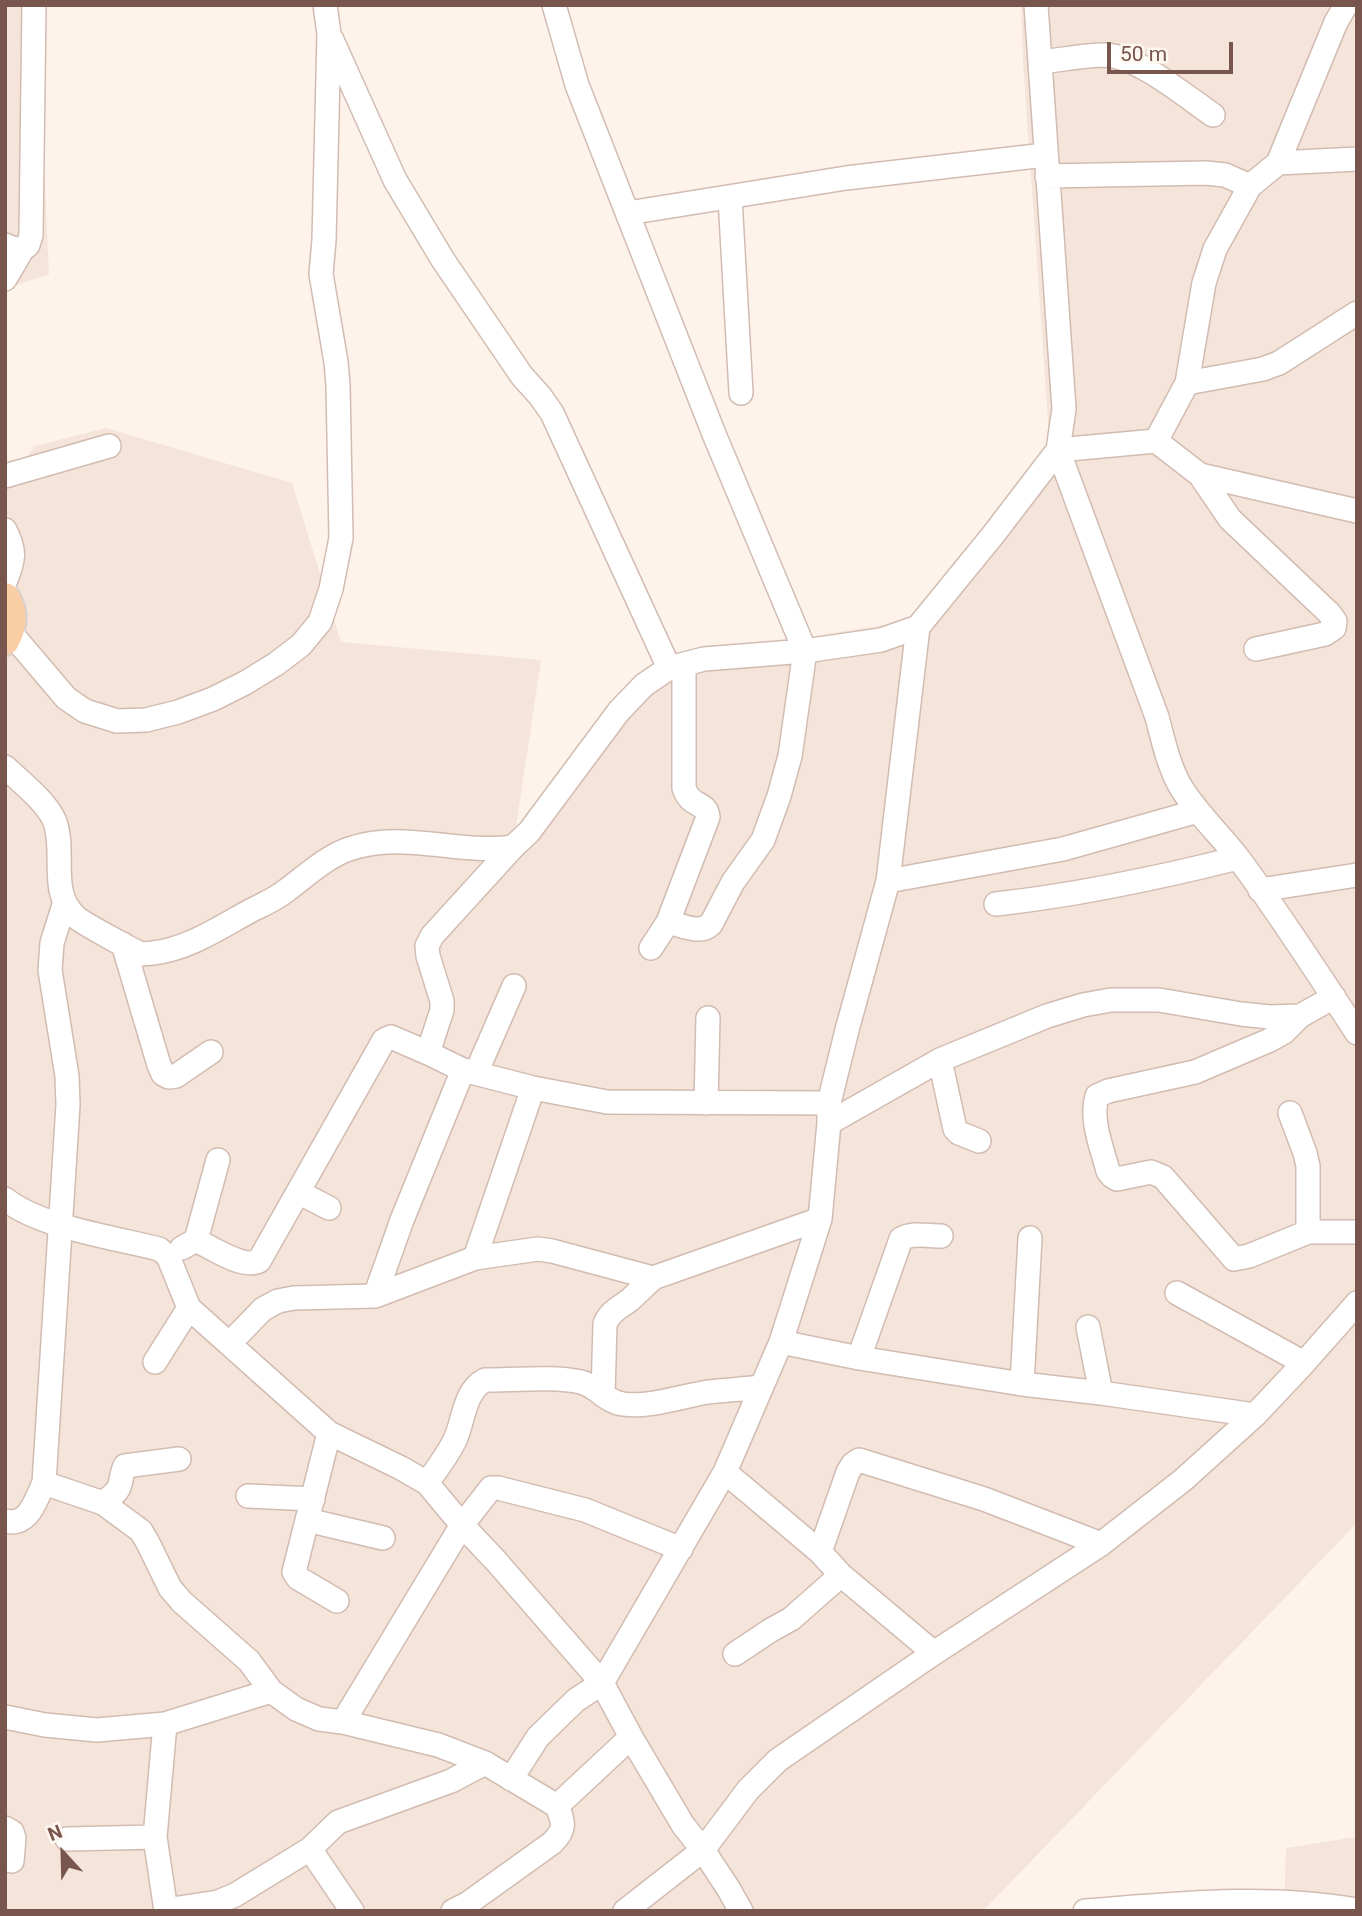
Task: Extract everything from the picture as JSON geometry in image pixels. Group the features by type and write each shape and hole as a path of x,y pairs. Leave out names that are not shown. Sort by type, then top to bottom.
{"main road":[{"path":"5,597 12,615 8,637"}],"street":[{"path":"5,279 13,247 28,245 31,234 34,5"},
{"path":"8,637 65,698 85,711 117,720 146,720 213,699 245,683 301,645 320,622 331,589 341,538 336,362 321,274 329,34 325,5"},
{"path":"554,5 577,85 714,434 805,652 790,757 763,840 706,929 668,922"},
{"path":"1036,5 1064,409 1058,450 1179,783 1198,811 1238,858 1305,952 1357,1034"},
{"path":"1156,441 1186,383 1204,283 1215,249 1250,186 1278,163 1341,14 1320,5"},
{"path":"329,34 395,180 443,260 522,376 552,413 676,666 684,788 687,798 704,807 709,817 668,922 651,948"},
{"path":"1040,62 1106,55 1122,58 1139,65 1213,115"},
{"path":"1278,163 1357,159"},
{"path":"628,213 846,178 1046,166 1206,173 1225,175 1250,186"},
{"path":"730,197 741,393"},
{"path":"1186,383 1263,369 1279,363 1357,313"},
{"path":"428,1053 442,1010 442,1001 428,956 427,946 432,936 513,846 529,832 619,711 644,685 676,666 704,659 805,652 881,640 918,627 1058,450 1156,441 1200,475 1230,519 1335,621 1334,628 1325,634 1256,649"},
{"path":"5,476 109,446"},
{"path":"1200,475 1357,511"},
{"path":"5,530 14,554 5,582"},
{"path":"511,1779 538,1737 576,1700 602,1683 725,1472 780,1342 820,1219 829,1113 846,1030 888,881 918,627"},
{"path":"5,767 46,807 55,822 60,852 59,881 64,905 52,943 50,970 68,1105 44,1483 26,1518 20,1522 5,1521"},
{"path":"888,881 1063,849 1198,811"},
{"path":"64,905 78,919 143,954 169,951 201,938 283,893 323,863 348,849 377,842 405,841 492,850 513,846"},
{"path":"996,904 1053,898 1147,880 1238,858"},
{"path":"1260,890 1357,875"},
{"path":"123,944 163,1074 176,1076 211,1052"},
{"path":"375,1296 402,1220 470,1071 514,986"},
{"path":"1334,997 1300,1016 1284,1032 1195,1072 1108,1091 1097,1096 1097,1128 1112,1177 1117,1179 1151,1172 1163,1177 1234,1259 1249,1256 1308,1232 1357,1232"},
{"path":"196,1240 251,1265 259,1261 384,1040 391,1037 470,1071 533,1088 607,1102 706,1103 829,1113 940,1060 1047,1016 1083,1005 1111,1000 1159,1000 1241,1014 1300,1016"},
{"path":"706,1103 708,1018"},
{"path":"940,1060 954,1129 979,1141"},
{"path":"475,1258 533,1088"},
{"path":"1290,1113 1308,1166 1308,1232"},
{"path":"168,1256 196,1240 218,1160"},
{"path":"298,1192 329,1208"},
{"path":"5,1199 30,1215 59,1225 159,1249 168,1256 189,1307 330,1433 427,1483 602,1683 683,1825 729,1888 741,1911"},
{"path":"603,1395 605,1324 614,1311 653,1278 820,1219"},
{"path":"859,1358 901,1240 911,1235 941,1236"},
{"path":"1022,1384 1030,1238"},
{"path":"230,1343 263,1309 278,1301 294,1298 375,1296 475,1258 537,1249 653,1278"},
{"path":"1177,1293 1304,1363"},
{"path":"625,1911 703,1850 748,1790 778,1760 934,1653 1101,1544 1183,1480 1255,1415 1357,1303"},
{"path":"155,1362 189,1307"},
{"path":"1088,1327 1101,1392"},
{"path":"780,1342 859,1358 1022,1384 1101,1392 1255,1415"},
{"path":"427,1483 456,1438 472,1391 485,1380 580,1381 612,1401 624,1405 761,1387"},
{"path":"330,1433 295,1572 298,1578 337,1601"},
{"path":"103,1503 117,1492 125,1466 179,1459"},
{"path":"820,1552 848,1472 859,1460 984,1499 1101,1544"},
{"path":"725,1472 934,1653"},
{"path":"44,1483 103,1503 141,1531 170,1588 182,1602 249,1661 271,1691 296,1709 319,1719 343,1722 438,1745 485,1763 557,1805 564,1821 561,1834 467,1904 453,1911"},
{"path":"343,1722 461,1525 491,1488 585,1510 681,1549"},
{"path":"248,1496 310,1509 383,1538"},
{"path":"735,1654 791,1619 841,1575"},
{"path":"5,1717 45,1726 97,1730 165,1724 271,1691"},
{"path":"165,1724 155,1838 166,1911 218,1902 235,1895 310,1849 338,1822 451,1781 485,1763"},
{"path":"557,1805 631,1737"},
{"path":"5,1828 12,1832 14,1838 12,1861"},
{"path":"67,1839 155,1838"},
{"path":"310,1849 352,1911"},
{"path":"1086,1911 1203,1902 1304,1902 1357,1910"}],"shaded area":[{"path":"5,5 37,5 49,274 5,289"},
{"path":"1021,5 1357,5 1357,1523 983,1911 5,1911 5,488 35,446 106,428 292,483 341,642 541,660 514,840 664,660 920,619 1050,449"},
{"path":"1357,1837 1357,1911 1284,1911 1286,1848"}]}
